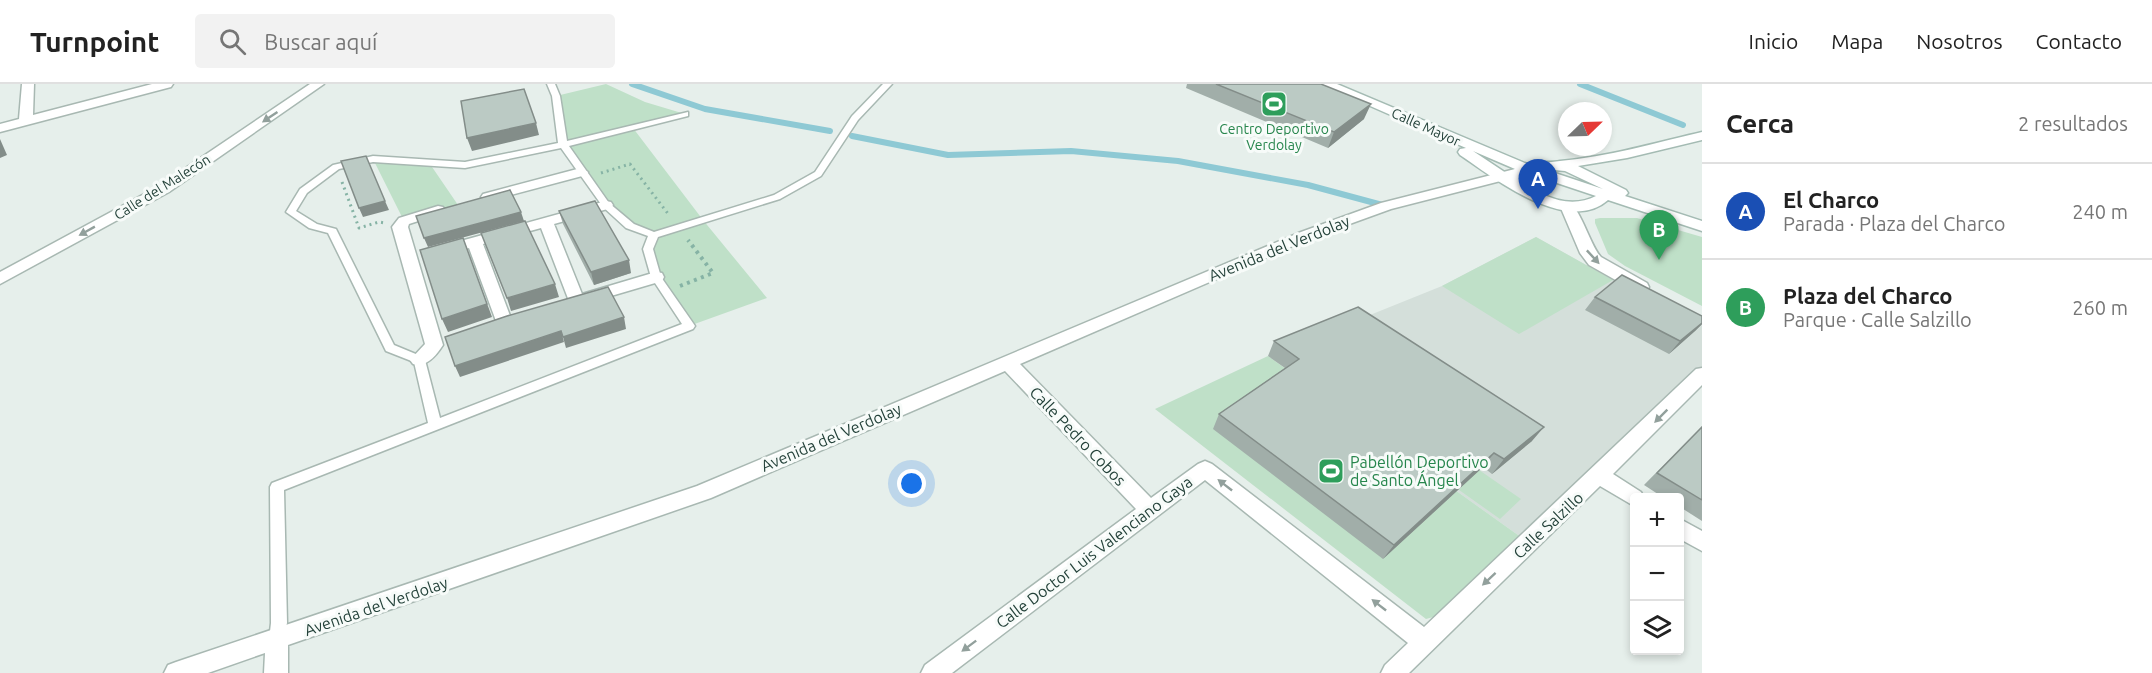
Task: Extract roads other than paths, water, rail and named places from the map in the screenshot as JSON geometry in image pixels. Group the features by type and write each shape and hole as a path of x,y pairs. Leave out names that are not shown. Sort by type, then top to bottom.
{"street":[{"path":"26,120 28,84"},
{"path":"0,128 167,84"},
{"name":"Calle del Malecón","path":"0,279 164,189 318,84"},
{"name":"Calle Mayor","path":"1326,84 1523,170 1608,191"},
{"path":"1431,129 1527,193 1554,204 1586,205 1608,191"},
{"name":"Avenida del Verdolay","path":"176,673 704,492 1306,235 1386,206 1479,184 1523,170 1627,154 1702,136"},
{"path":"1608,191 1604,177 1607,165 1627,154"},
{"path":"1557,165 1591,175 1608,191 1702,226"},
{"path":"1523,170 1514,180 1527,193"},
{"path":"434,345 400,227 404,221 581,172"},
{"name":"Avenida del Verdolay","path":"1479,184 1527,193"},
{"path":"410,258 475,243 606,205"},
{"path":"1567,206 1588,253 1595,261 1660,298"},
{"path":"546,222 578,301"},
{"path":"475,243 504,321"},
{"path":"556,307 656,277"},
{"path":"484,328 525,316"},
{"path":"419,360 434,345 454,338"},
{"name":"Calle Pedro Cobos","path":"1007,362 1149,510"},
{"name":"Calle Salzillo","path":"1393,673 1601,476 1702,374"},
{"name":"Calle Doctor Luis Valenciano Gaya","path":"933,673 1205,469 1425,642"},
{"path":"1601,476 1630,495"},
{"path":"1684,531 1702,542"},
{"path":"276,673 277,640"}],"lane":[{"path":"551,84 556,96 563,145 581,172 606,205 630,226 654,234 777,198 818,174 855,118 888,84"},
{"path":"435,425 419,360 390,348 332,231 312,226 291,212 303,191 336,167 373,159 465,165 563,145 685,114"},
{"path":"277,640 279,623 277,487 688,326 656,277 648,249 654,234"}],"waterway":[{"path":"632,84 705,109 830,131"},
{"path":"1580,84 1683,125"},
{"path":"852,136 948,155 1071,151 1178,161 1308,185 1386,206"}],"place":[{"name":"Centro Deportivo Verdolay","path":"1274,104"},
{"name":"El Charco","path":"1538,209"},
{"name":"Plaza del Charco","path":"1659,260"},
{"name":"Pabellón Deportivo de Santo Ángel","path":"1331,471"}]}
